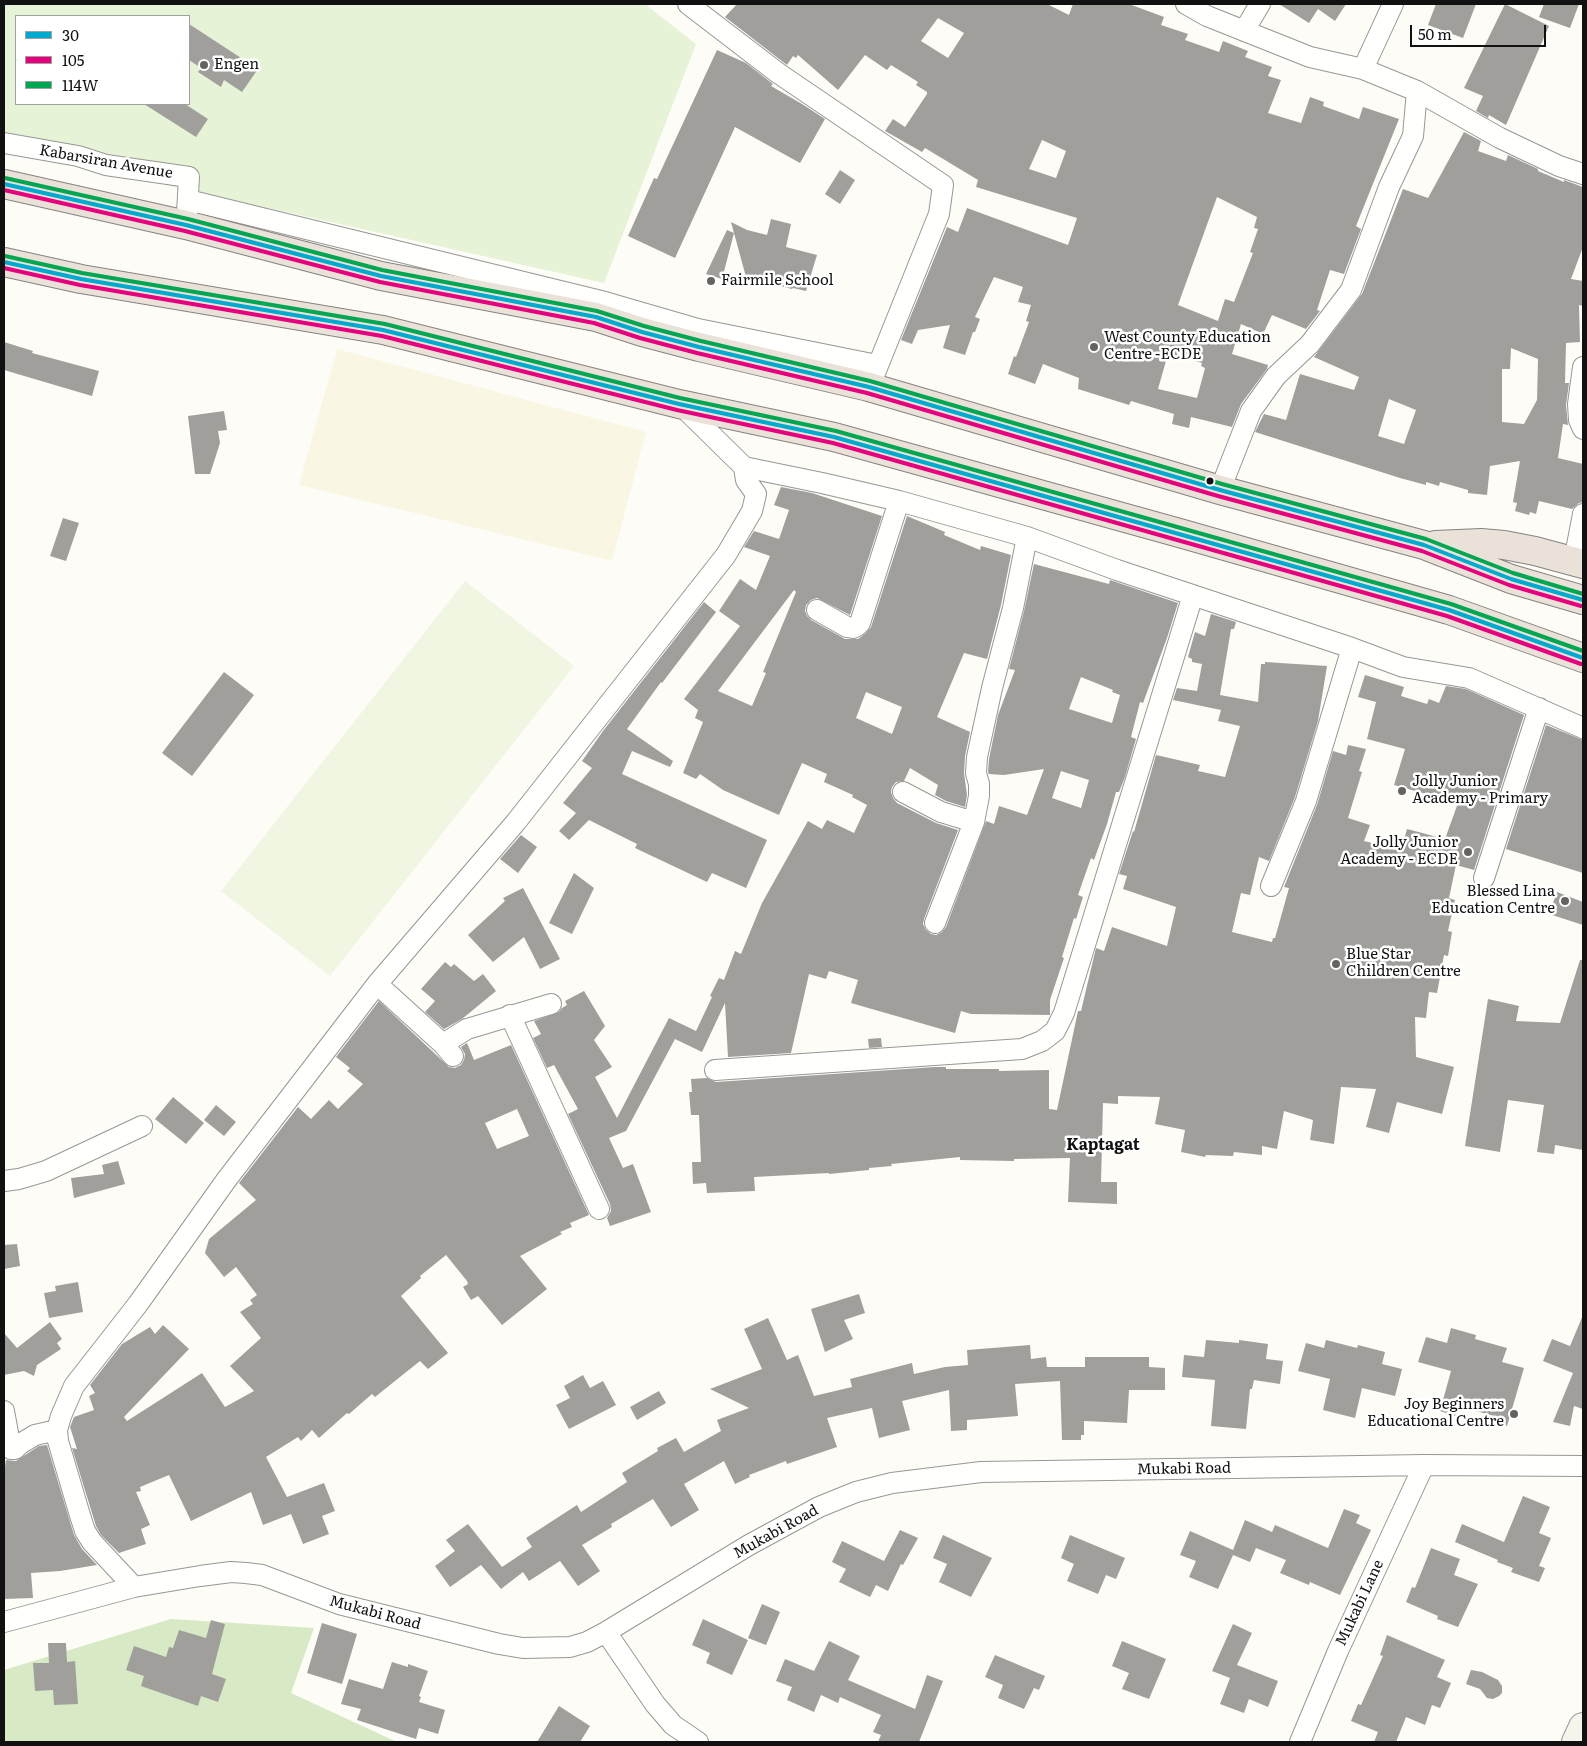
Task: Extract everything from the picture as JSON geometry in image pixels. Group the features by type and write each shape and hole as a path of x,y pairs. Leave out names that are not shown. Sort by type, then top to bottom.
{"highway":[{"path":"4,184 187,213 381,276 596,317 642,332 700,347 873,376 1220,490 1424,545 1511,580 1583,600"},
{"path":"4,262 81,279 383,330 680,404 834,437 1449,610 1583,658"},
{"path":"1424,545 1482,543 1504,545 1536,551 1579,563"}],"main road":[{"path":"1576,1742 1583,1727"}],"street":[{"path":"688,4 778,73 943,185 939,214 873,376"},
{"path":"1186,4 1208,16 1310,57 1363,69 1417,92 1500,138 1559,166 1583,174"},
{"path":"1244,30 1260,4"},
{"path":"1363,69 1393,4"},
{"path":"1220,490 1251,411 1276,376 1310,344 1351,290 1389,187 1413,136 1417,92"},
{"name":"Kabarsiran Avenue","path":"4,143 78,156 106,164 189,177 187,213"},
{"path":"1583,366 1578,404 1579,420 1583,429"},
{"path":"680,404 744,468 822,482 899,501 1027,537 1403,667 1469,678 1583,728"},
{"path":"134,1587 118,1568 100,1552 86,1531 58,1441 57,1430 60,1416 74,1386 138,1304 227,1179 377,984 516,822 726,555 752,511 756,494 746,480 744,468"},
{"path":"817,610 848,627 852,628 860,623 899,501"},
{"path":"1579,563 1583,514"},
{"path":"935,923 974,822 979,796 979,784 976,773 977,757 992,688 1013,608 1027,537"},
{"path":"715,1070 1022,1050 1042,1041 1055,1031 1064,1013 1193,595"},
{"path":"1270,886 1306,801 1352,648"},
{"path":"1484,878 1539,708"},
{"path":"903,792 941,812 974,822"},
{"path":"377,984 448,1050 466,1029 551,1004"},
{"path":"510,1015 599,1209"},
{"path":"4,1181 19,1180 46,1171 142,1126"},
{"path":"4,1411 11,1449 15,1449 35,1435 57,1430"},
{"name":"Mukabi Road","path":"4,1622 134,1587 231,1572 262,1575 339,1604 498,1644 524,1648 570,1647 587,1642 606,1632 749,1545 819,1507 856,1492 892,1483 981,1472 1424,1465 1583,1466"},
{"name":"Mukabi Lane","path":"1300,1742 1338,1651 1424,1465"},
{"path":"606,1632 654,1704 673,1725 698,1742"}],"shaded area":[{"path":"337,349 646,432 612,561 299,485"}],"green space":[{"path":"4,4 645,4 696,44 604,283 4,149"},
{"path":"465,581 574,666 330,976 221,891"},
{"path":"171,1619 314,1628 291,1693 397,1742 4,1742 4,1670"}],"building":[{"path":"737,4 1047,4 1069,15 1073,4 1129,4 1164,17 1161,25 1188,34 1185,40 1219,52 1223,41 1248,51 1245,57 1272,67 1268,76 1281,80 1268,113 1301,123 1310,97 1324,102 1323,106 1359,119 1363,107 1399,119 1356,226 1361,229 1344,274 1330,270 1317,310 1320,311 1306,329 1272,315 1263,334 1241,324 1232,354 1268,365 1267,369 1241,404 1232,427 1191,417 1189,428 1172,424 1174,414 1131,401 1129,405 1078,389 1079,378 1043,364 1035,384 1008,374 1029,322 1026,321 1031,305 1018,302 1023,287 994,277 975,317 980,319 965,355 943,348 950,325 918,330 912,344 901,340 947,227 958,232 967,208 1068,245 1077,218 976,187 978,180 925,148 922,152 885,131 893,119 905,127 927,94 927,92 916,85 918,82 891,65 887,70 865,55 838,90 798,55 796,58 793,56 787,65 725,17","holes":["938,18 964,33 948,58 921,41","1042,140 1066,151 1056,178 1029,169","1217,197 1257,217 1254,228 1258,229 1250,252 1253,253 1234,302 1225,299 1218,321 1178,305","1168,354 1202,363 1201,366 1205,368 1197,398 1158,389"]},
{"path":"1279,4 1346,4 1335,21 1318,9 1309,23"},
{"path":"1436,4 1476,4 1463,38 1428,25"},
{"path":"1505,4 1549,26 1506,125 1489,115 1488,118 1476,111 1483,96 1464,88"},
{"path":"1544,4 1579,4 1570,28 1539,17"},
{"path":"190,25 258,69 242,92 224,80 221,87 198,72 201,68 190,61"},
{"path":"717,50 746,63 773,84 771,86 825,119 800,163 735,127 675,258 628,236 654,178 657,179"},
{"path":"146,105 187,105 208,119 196,137"},
{"path":"1464,132 1481,141 1478,151 1506,161 1508,155 1538,169 1538,171 1564,182 1564,180 1583,187 1583,247 1571,279 1583,281 1583,306 1579,305 1580,342 1566,343 1565,383 1569,383 1566,405 1568,425 1563,424 1558,458 1583,464 1583,502 1572,509 1539,501 1536,514 1530,512 1529,515 1515,511 1517,503 1513,502 1520,461 1490,466 1487,495 1468,493 1468,490 1440,482 1439,486 1426,482 1426,485 1400,478 1255,432 1264,414 1286,420 1300,374 1354,390 1359,377 1314,357 1362,294 1403,189 1428,198","holes":["1511,348 1538,359 1537,400 1524,424 1502,422 1502,369 1510,369","1389,399 1416,410 1404,444 1378,436"]},
{"path":"840,170 855,180 840,204 825,194"},
{"path":"771,219 791,224 786,247 817,255 806,291 746,277 731,222 747,230 767,235"},
{"path":"727,230 734,233 722,279 706,274"},
{"path":"4,342 33,351 32,353 99,371 92,396 4,370"},
{"path":"224,411 227,430 218,431 220,443 210,474 195,474 188,416"},
{"path":"781,487 812,493 882,516 850,615 817,598 811,600 806,605 805,611 811,620 845,639 858,639 871,627 907,516 945,532 944,535 980,550 981,546 1011,555 987,659 964,653 937,717 970,732 965,756 964,773 967,795 965,807 935,795 938,785 910,768 904,781 896,782 892,787 891,792 897,803 936,823 958,830 924,919 923,924 931,934 936,935 946,927 986,821 994,824 999,806 1027,815 1044,769 1004,775 989,774 988,772 998,715 1015,670 1009,669 1034,564 1109,584 1110,580 1178,603 1143,703 1140,702 1131,737 1136,739 1125,777 1119,792 1116,792 1094,860 1091,858 1078,895 1083,897 1076,919 1074,918 1062,957 1064,958 1050,1000 1050,1015 971,1014 961,1011 955,1033 851,1003 858,980 829,971 826,979 809,974 791,1053 728,1057 725,1003 702,1052 675,1039 626,1131 609,1138 623,1168 633,1164 651,1212 610,1226 607,1218 611,1211 610,1204 568,1114 578,1109 554,1065 547,1068 533,1038 541,1034 534,1021 559,1012 567,1005 565,1001 584,991 605,1026 594,1040 612,1067 595,1077 617,1118 669,1018 696,1031 719,978 724,980 735,951 741,954 762,903 808,821 822,829 827,820 854,833 867,805 852,797 853,795 824,782 827,774 802,763 779,815 723,790 700,774 696,779 683,773 703,722 695,718 698,710 684,699 740,626 719,611 740,579 756,590 770,556 744,547 754,531 779,539 789,510 774,505","holes":["794,590 796,592 763,672 766,673 752,706 718,691","1081,677 1113,690 1112,692 1120,695 1112,723 1069,709","866,692 902,707 892,734 856,718","1061,771 1089,780 1081,808 1052,798"]},
{"path":"63,518 79,523 66,561 50,556"},
{"path":"704,602 716,612 627,729 673,761 670,767 632,751 622,774 767,840 746,888 712,873 707,882 635,848 637,844 589,820 569,840 559,831 576,813 563,803 592,768 582,761 603,731"},
{"path":"1211,614 1236,622 1234,629 1231,629 1220,695 1258,702 1261,664 1265,664 1265,662 1327,666 1318,721 1295,797 1269,861 1259,857 1250,895 1241,893 1232,932 1272,942 1273,938 1275,938 1289,888 1284,887 1317,805 1333,751 1346,755 1348,745 1366,749 1359,771 1362,772 1348,818 1370,825 1364,841 1401,850 1407,829 1445,839 1458,803 1394,785 1405,749 1367,739 1376,702 1358,697 1365,675 1404,687 1401,696 1427,704 1429,699 1439,703 1446,686 1466,689 1524,715 1474,870 1456,865 1449,898 1455,900 1448,931 1452,932 1448,956 1444,955 1437,993 1429,992 1426,1018 1415,1017 1416,1057 1454,1067 1442,1114 1397,1102 1389,1133 1366,1127 1376,1089 1341,1087 1334,1144 1310,1140 1313,1120 1284,1111 1277,1149 1262,1146 1262,1155 1234,1152 1233,1156 1206,1155 1205,1157 1181,1152 1185,1130 1155,1124 1160,1097 1118,1096 1118,1104 1103,1103 1101,1182 1117,1182 1117,1204 1068,1202 1070,1158 1014,1159 1014,1161 960,1160 960,1157 891,1164 892,1166 869,1168 869,1170 829,1174 754,1177 755,1191 707,1193 706,1183 693,1184 692,1162 701,1162 699,1115 691,1115 689,1092 692,1092 691,1079 707,1078 716,1082 935,1067 946,1067 946,1069 999,1069 999,1071 1049,1070 1049,1109 1057,1110 1078,1011 1081,1011 1096,948 1104,951 1112,927 1167,946 1176,907 1123,889 1127,876 1119,874 1134,832 1156,755 1200,765 1198,771 1225,777 1240,726 1218,721 1221,710 1173,700 1177,688 1197,691 1202,664 1192,662 1192,659 1188,657 1195,632 1205,636"},
{"path":"224,672 254,695 192,776 162,753"},
{"path":"1546,725 1583,740 1583,873 1506,849"},
{"path":"521,835 537,847 518,873 500,859"},
{"path":"574,873 594,888 572,934 549,923"},
{"path":"523,888 560,959 540,969 524,937 493,962 468,935 505,901 503,898"},
{"path":"1557,892 1583,902 1583,925 1549,914"},
{"path":"1580,960 1583,960 1583,1150 1555,1145 1554,1154 1537,1152 1544,1105 1508,1100 1500,1152 1465,1146 1488,999 1519,1006 1516,1021 1560,1023"},
{"path":"445,962 451,967 454,964 474,981 483,974 496,991 462,1019 444,1029 425,1012 435,1001 421,989"},
{"path":"379,1001 449,1067 455,1068 461,1065 465,1054 461,1047 467,1043 474,1060 511,1045 589,1215 570,1223 572,1227 560,1232 562,1234 520,1256 547,1289 502,1325 478,1296 471,1300 463,1287 468,1284 467,1281 446,1255 420,1276 421,1278 401,1296 448,1353 428,1369 420,1361 375,1397 372,1394 349,1414 347,1413 319,1438 312,1430 301,1441 298,1437 266,1457 287,1497 324,1483 335,1511 322,1516 329,1534 303,1544 291,1514 263,1525 251,1492 191,1521 169,1475 140,1487 141,1491 136,1492 150,1525 141,1529 146,1544 119,1553 101,1535 96,1526 72,1448 77,1449 70,1427 74,1417 94,1410 89,1396 95,1393 90,1385 122,1344 150,1327 155,1334 163,1325 189,1349 124,1417 127,1421 202,1373 225,1407 254,1391 230,1366 261,1338 240,1312 253,1304 250,1300 257,1295 236,1267 224,1277 205,1253 209,1239 256,1200 239,1183 298,1107 311,1119 329,1100 338,1109 363,1084 347,1071 350,1068 336,1057","holes":["517,1109 529,1136 497,1149 485,1123"]},
{"path":"881,1038 882,1047 869,1048 868,1039"},
{"path":"173,1097 204,1123 186,1144 155,1119"},
{"path":"216,1105 236,1122 224,1136 204,1120"},
{"path":"118,1161 125,1184 74,1198 71,1178 104,1174 102,1165"},
{"path":"17,1244 20,1266 4,1269 4,1245"},
{"path":"78,1282 83,1312 49,1318 44,1293 56,1291 55,1286"},
{"path":"859,1294 865,1313 844,1320 853,1339 825,1352 811,1309"},
{"path":"1583,1315 1583,1409 1574,1406 1570,1426 1553,1422 1573,1373 1543,1361 1552,1339 1570,1346"},
{"path":"768,1318 787,1360 798,1355 814,1396 852,1387 850,1379 912,1363 914,1374 945,1367 968,1365 967,1350 1030,1345 1031,1359 1046,1357 1047,1367 1085,1367 1085,1357 1149,1357 1149,1367 1165,1368 1165,1390 1129,1390 1127,1423 1084,1421 1084,1435 1081,1435 1081,1440 1062,1440 1060,1381 1015,1384 1018,1416 967,1420 967,1430 951,1431 949,1390 902,1401 910,1430 879,1438 872,1408 827,1418 837,1447 787,1464 786,1461 749,1475 750,1477 735,1484 724,1461 684,1484 699,1510 671,1527 653,1499 611,1524 612,1527 582,1545 600,1571 578,1586 560,1561 529,1581 523,1572 501,1589 481,1565 450,1587 435,1566 455,1551 446,1540 468,1524 502,1567 532,1547 526,1538 577,1505 581,1512 627,1482 622,1473 658,1451 657,1448 676,1438 684,1452 721,1431 717,1420 749,1408 710,1389 762,1369 744,1329"},
{"path":"50,1322 62,1339 57,1343 61,1349 37,1365 34,1376 24,1371 4,1375 4,1333 17,1348"},
{"path":"1451,1328 1476,1335 1475,1339 1507,1348 1502,1362 1524,1368 1507,1426 1492,1422 1494,1416 1458,1406 1455,1416 1440,1411 1451,1371 1418,1362 1426,1337 1447,1343"},
{"path":"1206,1340 1239,1343 1239,1340 1268,1344 1266,1359 1283,1361 1280,1384 1254,1380 1252,1389 1250,1389 1246,1429 1211,1426 1215,1380 1182,1377 1184,1355 1204,1357"},
{"path":"1326,1340 1357,1348 1358,1345 1385,1352 1382,1364 1402,1369 1395,1396 1362,1388 1355,1418 1323,1410 1330,1379 1298,1371 1306,1343 1324,1348"},
{"path":"583,1375 590,1388 603,1381 616,1405 569,1429 556,1405 570,1398 564,1386"},
{"path":"659,1391 666,1403 637,1420 630,1407"},
{"path":"47,1445 74,1535 82,1549 97,1565 60,1571 31,1573 33,1598 4,1599 4,1473 6,1460 16,1461 39,1446"},
{"path":"1523,1496 1550,1507 1539,1533 1551,1538 1539,1566 1545,1568 1539,1582 1511,1572 1513,1568 1455,1542 1462,1524 1504,1542"},
{"path":"1344,1509 1360,1515 1356,1523 1371,1530 1340,1595 1310,1582 1309,1585 1280,1573 1286,1560 1256,1548 1250,1562 1233,1555 1218,1589 1189,1577 1196,1561 1180,1555 1190,1531 1233,1550 1245,1520 1272,1532 1275,1525 1328,1548"},
{"path":"900,1530 918,1538 903,1565 901,1564 888,1591 876,1585 870,1597 839,1582 846,1569 832,1562 842,1541 884,1561"},
{"path":"943,1535 992,1558 971,1597 939,1582 947,1564 933,1558"},
{"path":"1070,1535 1125,1558 1116,1579 1106,1575 1098,1594 1067,1581 1074,1564 1061,1558"},
{"path":"1431,1548 1460,1559 1454,1575 1478,1584 1458,1627 1437,1619 1438,1616 1406,1602 1412,1587 1415,1588"},
{"path":"762,1604 780,1612 766,1645 748,1638"},
{"path":"703,1619 748,1640 732,1675 706,1663 710,1653 692,1645"},
{"path":"211,1620 225,1624 212,1674 226,1679 218,1702 201,1696 198,1706 141,1686 144,1676 126,1670 134,1646 166,1657 169,1647 173,1648 179,1630 206,1638"},
{"path":"322,1623 357,1634 342,1684 307,1673"},
{"path":"1233,1624 1252,1633 1237,1665 1278,1681 1268,1707 1249,1699 1244,1713 1220,1704 1230,1678 1212,1671"},
{"path":"1387,1635 1445,1660 1437,1677 1451,1683 1440,1708 1432,1705 1425,1725 1406,1717 1396,1742 1374,1742 1378,1732 1351,1721 1358,1704 1361,1705 1383,1656 1380,1655"},
{"path":"829,1641 860,1656 848,1680 915,1709 927,1675 943,1681 919,1742 878,1742 881,1735 873,1732 881,1715 840,1697 838,1703 821,1695 814,1712 787,1700 792,1687 776,1681 785,1659 814,1671"},
{"path":"1122,1641 1166,1659 1149,1699 1122,1689 1129,1673 1112,1666"},
{"path":"48,1643 66,1643 67,1662 75,1661 78,1704 54,1705 53,1690 35,1691 33,1663 49,1663"},
{"path":"995,1655 1045,1676 1039,1690 1034,1688 1024,1709 998,1698 1003,1685 985,1677"},
{"path":"392,1662 408,1667 408,1664 428,1671 419,1696 421,1697 419,1702 445,1710 438,1734 419,1728 416,1739 357,1720 361,1709 341,1704 349,1679 383,1689"},
{"path":"1471,1670 1482,1672 1498,1680 1502,1686 1502,1693 1493,1699 1487,1698 1480,1689 1466,1684"},
{"path":"559,1706 590,1726 580,1742 537,1742"}],"transit line":[{"name":"114W","path":"5,178 188,219 382,270 597,311 701,341 870,381 1222,484 1426,539 1513,573 1583,594"},
{"name":"30","path":"4,184 186,225 381,276 596,317 642,332 699,347 869,387 1220,490 1424,545 1511,579 1583,600"},
{"name":"105","path":"4,190 185,231 380,282 594,323 640,338 697,353 867,393 1218,496 1422,551 1509,585 1581,606"},
{"name":"114W","path":"5,256 82,273 385,324 680,398 836,431 1451,604 1583,651"},
{"name":"30","path":"4,262 81,279 383,330 679,404 834,437 1449,610 1583,658"},
{"name":"105","path":"4,268 80,285 382,336 677,410 833,443 1447,616 1581,664"}],"place":[{"name":"Engen","path":"204,65"},
{"name":"Fairmile School","path":"711,281"},
{"name":"West County Education Centre -ECDE","path":"1094,347"},
{"name":"Jolly Junior Academy - Primary","path":"1402,791"},
{"name":"Jolly Junior Academy - ECDE","path":"1468,852"},
{"name":"Blessed Lina Education Centre","path":"1565,901"},
{"name":"Blue Star Children Centre","path":"1336,964"},
{"name":"Joy Beginners Educational Centre","path":"1514,1414"}],"district":[{"name":"Kaptagat","path":"1103,1145"}]}
